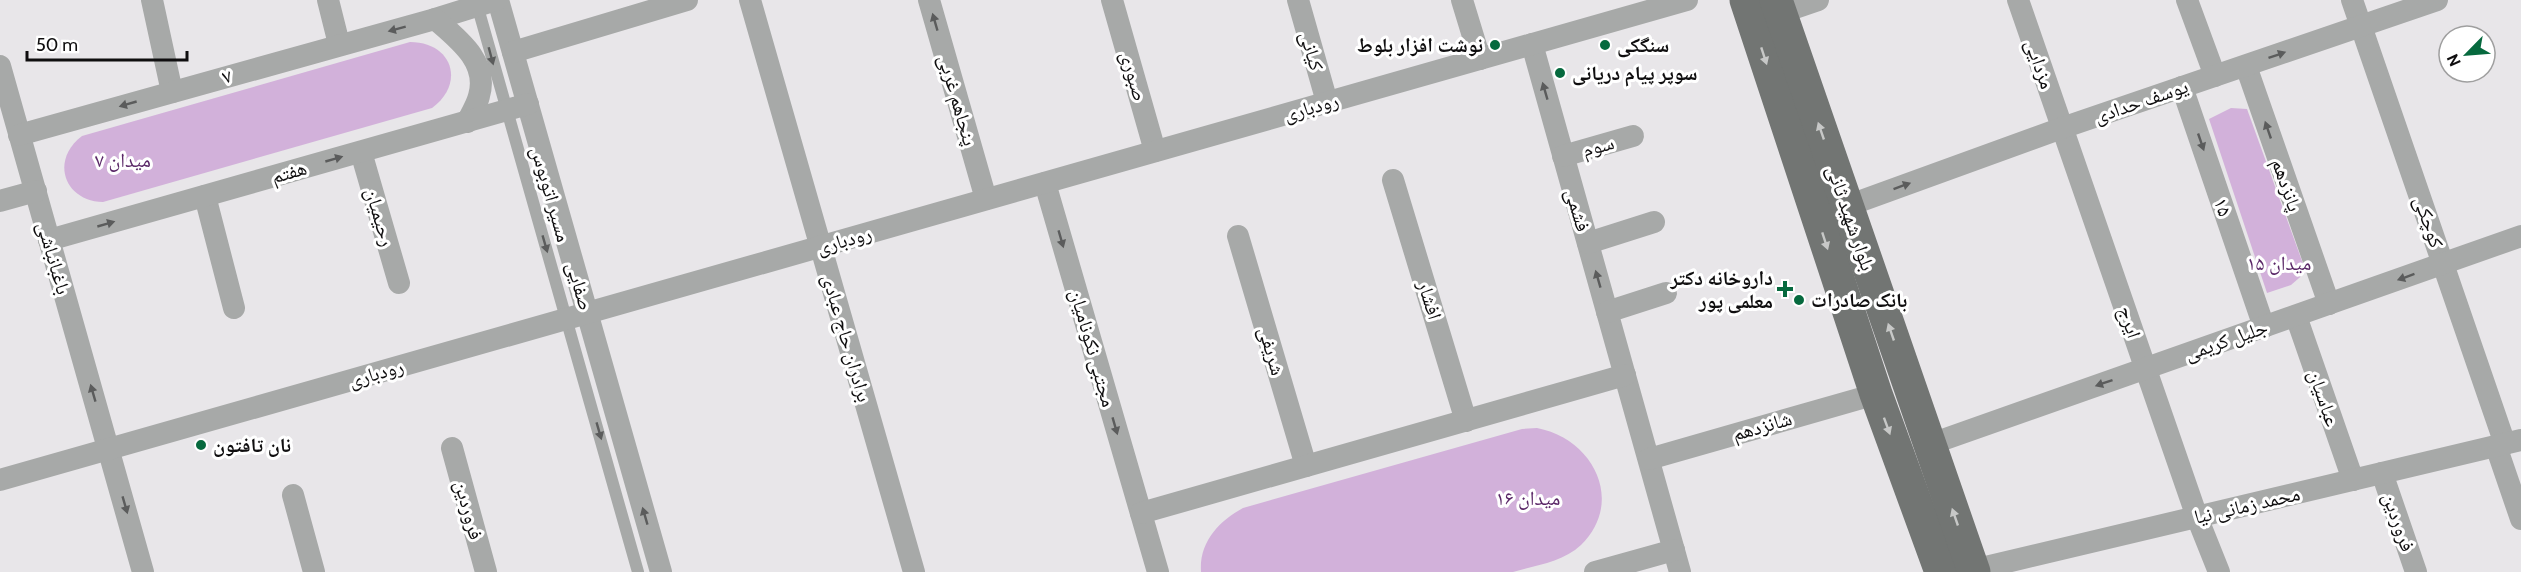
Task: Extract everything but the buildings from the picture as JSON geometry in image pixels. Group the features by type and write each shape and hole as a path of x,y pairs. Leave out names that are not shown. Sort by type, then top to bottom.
{"main road":[{"name":"بلوار شهید ثانی","path":"1746,0 1876,394 1941,572"},
{"name":"بلوار شهید ثانی","path":"1778,7 1931,444 1973,571"},
{"path":"1836,273 1866,261"}],"street":[{"path":"152,0 172,92"},
{"path":"328,0 339,44"},
{"path":"513,52 687,0"},
{"name":"برادران حاج عبادی","path":"750,0 914,572"},
{"name":"پنجاهم غربی","path":"929,0 986,200"},
{"name":"صبوری","path":"1112,0 1155,151"},
{"name":"کیانی","path":"1298,0 1327,102"},
{"path":"1462,0 1480,59"},
{"name":"رودباری","path":"0,480 1687,0"},
{"path":"1778,7 1818,0"},
{"name":"مزدایی","path":"2018,0 2062,128"},
{"path":"2187,0 2215,76"},
{"name":"کوچکی","path":"2352,0 2507,443 2521,519"},
{"name":"یوسف حدادی","path":"1846,206 2062,128 2437,0"},
{"name":"۷","path":"20,135 435,19 487,1"},
{"name":"صفایی","path":"487,1 513,52 528,104 577,316 661,572"},
{"path":"435,19 463,44 480,68 480,95 467,122"},
{"name":"فشمی","path":"1532,44 1625,375"},
{"name":"باغبانباشی","path":"0,66 143,572"},
{"name":"پانزدهم","path":"2246,66 2329,304"},
{"name":"۱۵","path":"2182,87 2264,327"},
{"name":"هفتم","path":"49,240 528,104"},
{"name":"ایرج","path":"2062,128 2197,517 2219,572"},
{"name":"سوم","path":"1563,156 1633,136"},
{"name":"رحیمیان","path":"361,152 399,283"},
{"name":"افشار","path":"1394,180 1466,421"},
{"name":"مجتبی نکونامیان","path":"1045,183 1141,513"},
{"path":"0,201 36,191"},
{"path":"205,196 234,308"},
{"path":"1588,243 1654,222"},
{"name":"شریفی","path":"1238,236 1306,466"},
{"name":"جلیل کریمی","path":"1931,444 2521,236"},
{"path":"1607,312 1666,293"},
{"name":"عباسیان","path":"2296,316 2353,480"},
{"path":"1158,572 1141,513 1625,375 1680,572"},
{"name":"شانزدهم","path":"1649,459 1876,394"},
{"name":"محمد زمانی نیا","path":"1973,571 2507,443"},
{"name":"فروردین","path":"452,448 486,572"},
{"name":"فروردین","path":"2382,473 2416,572"},
{"path":"293,495 314,572"},
{"path":"1595,572 1674,550"}],"lane":[{"name":"مسیر اتوبوس","path":"487,1 506,111 577,316 638,572"}],"green space":[{"name":"میدان ۷","path":"410,42 436,49 444,56 449,66 451,76 449,87 443,98 432,108 103,202 79,195 66,178 64,167 66,156 82,136"},
{"name":"میدان ۱۵","path":"2231,108 2247,109 2306,272 2291,285 2267,293 2209,119"},
{"name":"میدان ۱۶","path":"1537,428 1557,434 1574,445 1588,459 1597,474 1601,492 1601,510 1594,528 1581,545 1558,559 1513,572 1201,572 1203,551 1212,534 1226,519 1243,508 1522,429"}],"place":[{"name":"نوشت افزار بلوط","path":"1495,45"},
{"name":"سنگکی","path":"1605,45"},
{"name":"سوپر پیام دریانی","path":"1560,73"},
{"name":"داروخانه دکتر معلمی پور","path":"1785,289"},
{"name":"بانک صادرات","path":"1799,300"},
{"name":"نان تافتون","path":"201,445"}]}
